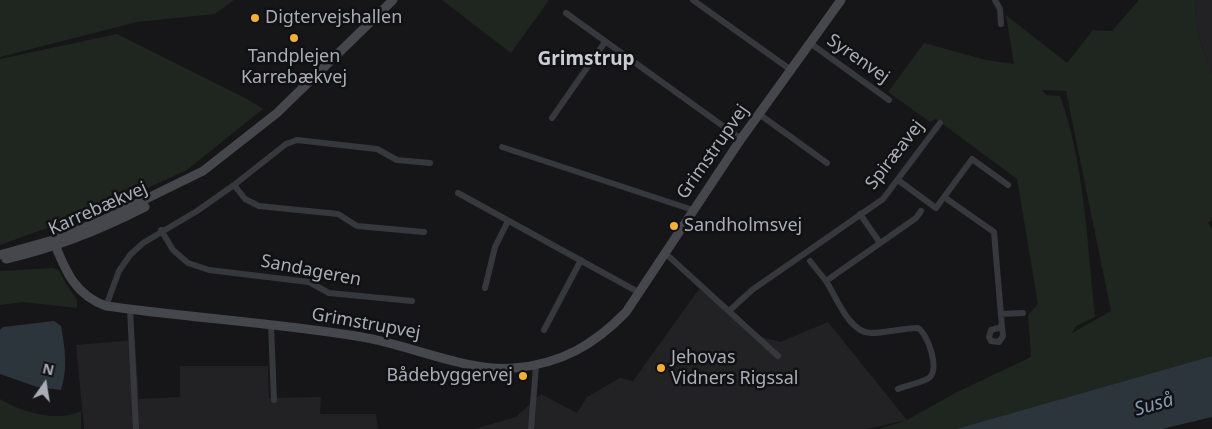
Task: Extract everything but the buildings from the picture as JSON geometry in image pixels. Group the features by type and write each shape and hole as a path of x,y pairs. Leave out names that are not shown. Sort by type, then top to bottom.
{"street":[{"name":"Karrebækvej","path":"0,260 102,229 155,202 203,171 277,113 393,0"},
{"path":"693,0 791,70"},
{"name":"Grimstrupvej","path":"54,243 67,273 82,293 93,301 106,306 362,337 491,368 536,366 559,360 590,344 611,328 640,293 692,210 841,0"},
{"path":"995,0 1000,10 1000,24"},
{"path":"566,13 741,139"},
{"path":"552,118 605,42"},
{"name":"Syrenvej","path":"810,43 889,100"},
{"path":"759,114 827,163"},
{"name":"Spiræavej","path":"728,311 752,290 883,199 940,123"},
{"path":"106,306 119,270 143,243 161,230 196,211 234,185 286,144 297,140 377,149 397,160 430,163"},
{"path":"502,147 692,210"},
{"path":"898,180 936,208 972,159 1008,185"},
{"name":"Karrebækvej","path":"0,255 54,243 203,171"},
{"path":"234,185 245,199 259,206 338,214 357,226 424,232"},
{"path":"458,193 640,293"},
{"path":"944,197 994,232 1002,327"},
{"path":"826,281 916,218 921,211"},
{"path":"860,214 880,243"},
{"path":"485,288 495,248 508,221"},
{"name":"Sandageren","path":"161,230 173,250 188,263 209,270 310,282 329,293 412,301"},
{"path":"665,253 778,356"},
{"path":"544,330 580,260"},
{"path":"810,261 826,281 828,288 854,326 862,332 872,333 918,328 926,336 934,367 933,373 928,378 898,389"},
{"path":"130,309 136,429"},
{"path":"1001,314 1023,312"},
{"path":"271,325 274,400"},
{"path":"531,429 536,366"}],"shaded area":[{"path":"0,0 234,0 215,14 137,22 0,57"},
{"path":"442,0 549,0 511,53"},
{"path":"1139,0 1196,0 1195,17 1200,41 1212,73 1212,219 1208,223 1212,228 1212,356 956,429 879,429 907,420 957,392 1031,357 1028,315 1038,304 1017,179 936,119 930,122 888,92 924,43 986,60 1014,64 1006,15 1067,63 1093,30 1112,31","holes":["1042,90 1066,91 1111,311 1072,333 1076,326 1095,317 1084,205 1075,150 1060,96 1046,95"]},
{"path":"1196,0 1212,0 1212,73 1200,41 1195,17"},
{"path":"117,34 247,99 263,109 187,170 106,207 0,245 0,59"},
{"path":"53,268 59,270 77,300 77,308 23,302 0,305 0,271"},
{"path":"699,289 762,337 780,342 828,322 907,420 866,429 474,429 516,417 541,394 577,413 587,397 620,378 633,381"},
{"path":"135,340 139,399 180,397 180,366 268,366 269,398 321,397 320,414 376,414 378,429 84,429 76,345"},
{"path":"0,399 29,412 50,416 61,416 81,411 81,429 0,429"}],"water":[{"path":"54,321 61,326 65,350 65,374 61,390 37,387 0,374 0,330 3,327"},
{"name":"Suså","path":"1212,356 1212,417 1162,429 956,429"}],"place":[{"name":"Digtervejshallen","path":"255,18"},
{"name":"Tandplejen Karrebækvej","path":"294,38"},
{"name":"Sandholmsvej","path":"674,226"},
{"name":"Jehovas Vidners Rigssal","path":"661,368"},
{"name":"Bådebyggervej","path":"523,376"}],"district":[{"name":"Grimstrup","path":"586,60"}]}
